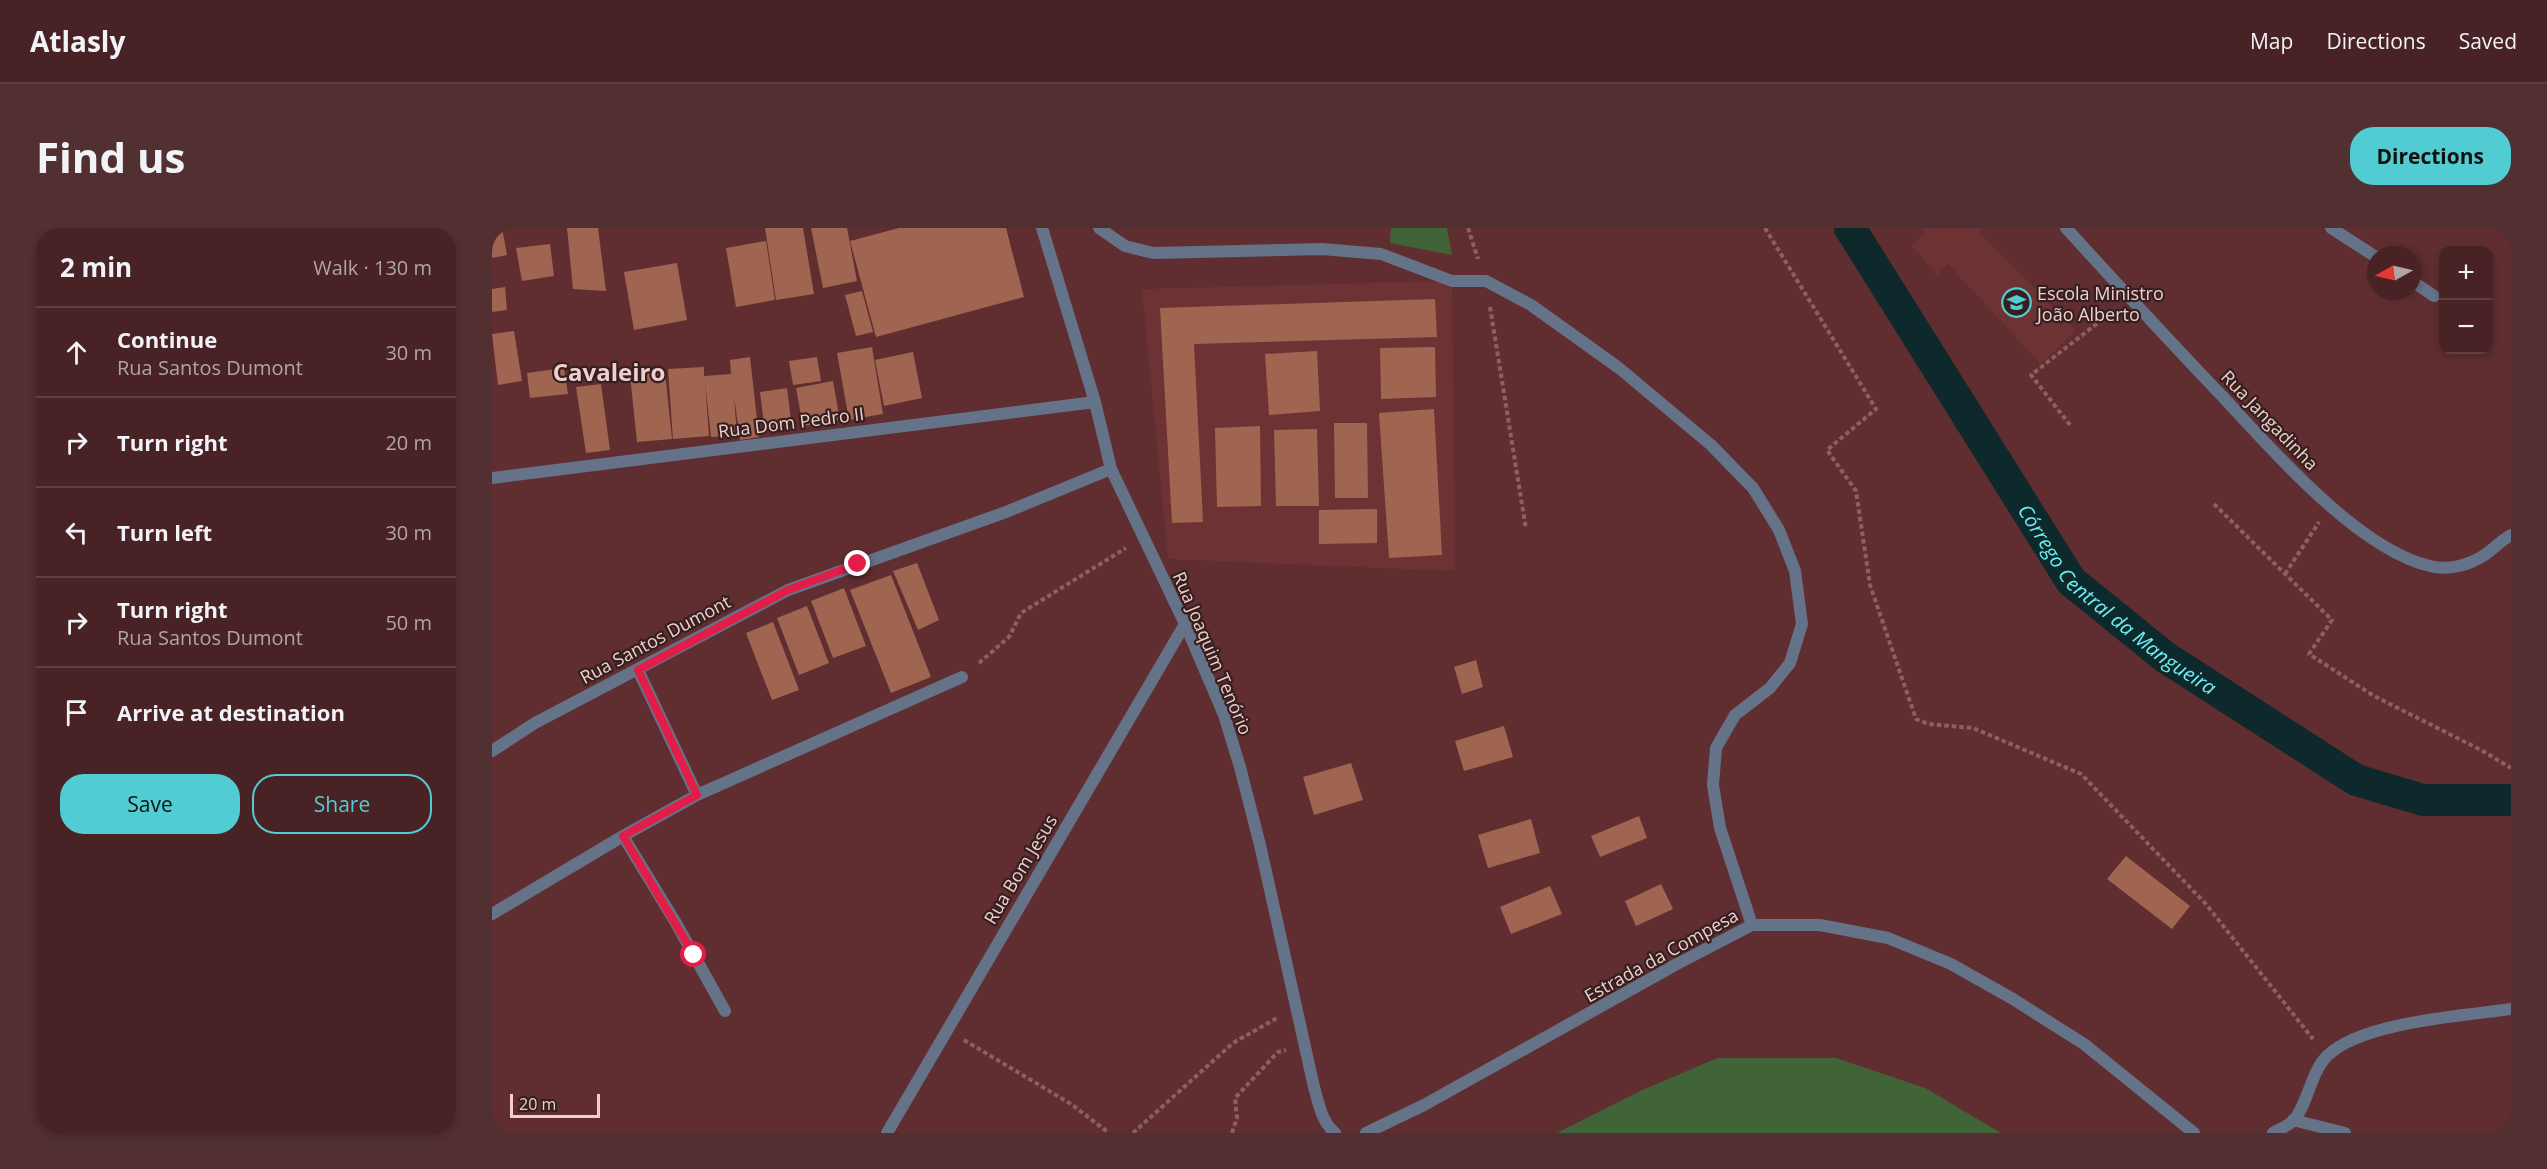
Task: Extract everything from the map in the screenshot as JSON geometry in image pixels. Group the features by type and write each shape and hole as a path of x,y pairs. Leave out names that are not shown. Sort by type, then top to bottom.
{"street":[{"name":"Rua Joaquim Tenório","path":"1042,228 1095,402 1111,470 1185,624 1224,716 1260,845 1304,1044 1322,1114 1328,1127 1335,1133"},
{"path":"1100,228 1125,246 1154,253 1322,249 1381,254 1452,281 1486,281 1532,305 1620,368 1712,445 1753,488 1779,530 1795,571 1802,624 1790,663 1770,688 1735,715 1716,748 1713,785 1720,828 1752,925"},
{"name":"Rua Jangadinha","path":"2066,228 2268,446 2329,505 2389,551 2430,567 2451,568 2470,563 2487,554 2509,534"},
{"path":"2331,228 2367,251"},
{"path":"2421,287 2434,296"},
{"name":"Rua Dom Pedro II","path":"492,478 1095,402"},
{"name":"Rua Santos Dumont","path":"492,751 535,723 788,590 1006,512 1111,470"},
{"name":"Rua Bom Jesus","path":"886,1133 1185,624"},
{"path":"638,670 697,795"},
{"path":"492,914 697,795 962,677"},
{"path":"623,836 676,923 725,1011"},
{"name":"Estrada da Compesa","path":"1366,1133 1424,1105 1677,964 1752,925 1820,925 1888,938 1952,964 2084,1044 2194,1133"},
{"path":"2273,1133 2293,1120 2314,1075 2326,1056 2343,1044 2392,1026 2511,1009"},
{"path":"2293,1120 2345,1133"}],"path":[{"path":"1468,228 1486,281 1526,529"},
{"path":"1765,228 1876,409 1827,450 1856,491 1870,585 1916,719 1928,724 1973,728 2080,774 2205,903 2326,1056"},
{"path":"2070,425 2031,375 2130,298"},
{"path":"2214,504 2332,620 2309,654 2374,696 2462,740 2511,768"},
{"path":"2285,574 2329,505"},
{"path":"962,677 1009,637 1021,613 1144,538"},
{"path":"1133,1133 1233,1043 1296,1008"},
{"path":"947,1030 1071,1104 1109,1133"},
{"path":"1232,1133 1237,1118 1234,1098 1278,1053 1304,1044"}],"shaded area":[{"name":"Escola Ministro João Alberto","path":"1920,228 1984,228 1978,232 2075,330 2041,364 1948,264 1937,275 1912,246 1924,233"},
{"path":"1452,281 1455,571 1168,559 1142,289"}],"green space":[{"path":"1391,228 1447,228 1452,255 1390,243"},
{"path":"1718,1058 1836,1058 1925,1088 2001,1133 1557,1133 1642,1090"}],"building":[{"path":"492,228 502,228 507,255 492,258"},
{"path":"567,228 598,228 606,291 573,289"},
{"path":"765,228 803,228 814,294 776,300"},
{"path":"811,228 847,228 857,281 823,288"},
{"path":"899,228 1006,228 1024,297 876,337 850,241"},
{"path":"766,241 775,300 736,307 726,248"},
{"path":"550,244 554,276 522,281 516,248"},
{"path":"677,263 687,320 634,330 624,272"},
{"path":"505,287 507,310 492,312 492,289"},
{"path":"862,291 873,332 856,336 845,295"},
{"path":"1435,299 1437,337 1194,344 1203,522 1172,523 1160,308"},
{"path":"514,331 522,381 498,385 492,334"},
{"path":"872,347 883,414 849,420 837,353"},
{"path":"1435,347 1436,397 1381,399 1380,348"},
{"path":"1317,351 1320,411 1269,415 1265,354"},
{"path":"913,352 922,398 884,406 875,360"},
{"path":"750,357 759,437 740,440 734,396 737,435 711,437 705,382 709,436 673,439 668,369 704,367 704,376 731,374 730,360"},
{"path":"817,357 821,381 793,385 789,361"},
{"path":"564,368 568,394 530,398 527,373"},
{"path":"665,372 672,439 637,442 630,375"},
{"path":"833,381 840,420 803,426 796,388"},
{"path":"601,384 610,450 586,453 576,387"},
{"path":"787,388 792,428 765,432 760,392"},
{"path":"1434,409 1442,555 1389,558 1379,413"},
{"path":"1334,423 1367,423 1368,498 1335,498"},
{"path":"1260,426 1261,506 1217,507 1215,428"},
{"path":"1317,429 1319,506 1276,506 1274,430"},
{"path":"1377,509 1377,543 1319,544 1319,510"},
{"path":"917,563 939,620 918,630 893,571"},
{"path":"891,575 931,677 891,693 850,590"},
{"path":"844,588 866,646 833,658 811,601"},
{"path":"807,606 829,663 799,675 777,618"},
{"path":"773,622 799,690 772,700 746,633"},
{"path":"1476,660 1483,687 1462,694 1454,667"},
{"path":"1504,726 1513,757 1464,771 1455,741"},
{"path":"1351,763 1363,800 1314,815 1303,777"},
{"path":"1639,816 1647,838 1600,857 1591,836"},
{"path":"1531,819 1540,853 1488,868 1478,835"},
{"path":"2126,856 2190,906 2172,929 2107,879"},
{"path":"1661,884 1673,909 1636,926 1625,901"},
{"path":"1550,886 1562,914 1511,934 1500,907"}],"waterway":[{"name":"Córrego Central da Mangueira","path":"1850,228 2071,581 2165,657 2356,780 2423,800 2511,800"}],"place":[{"name":"Escola Ministro João Alberto","path":"2016,303"}],"district":[{"name":"Cavaleiro","path":"609,371"}],"route":[{"path":"694,955 623,836 697,795 638,670 788,590 858,564"}]}
